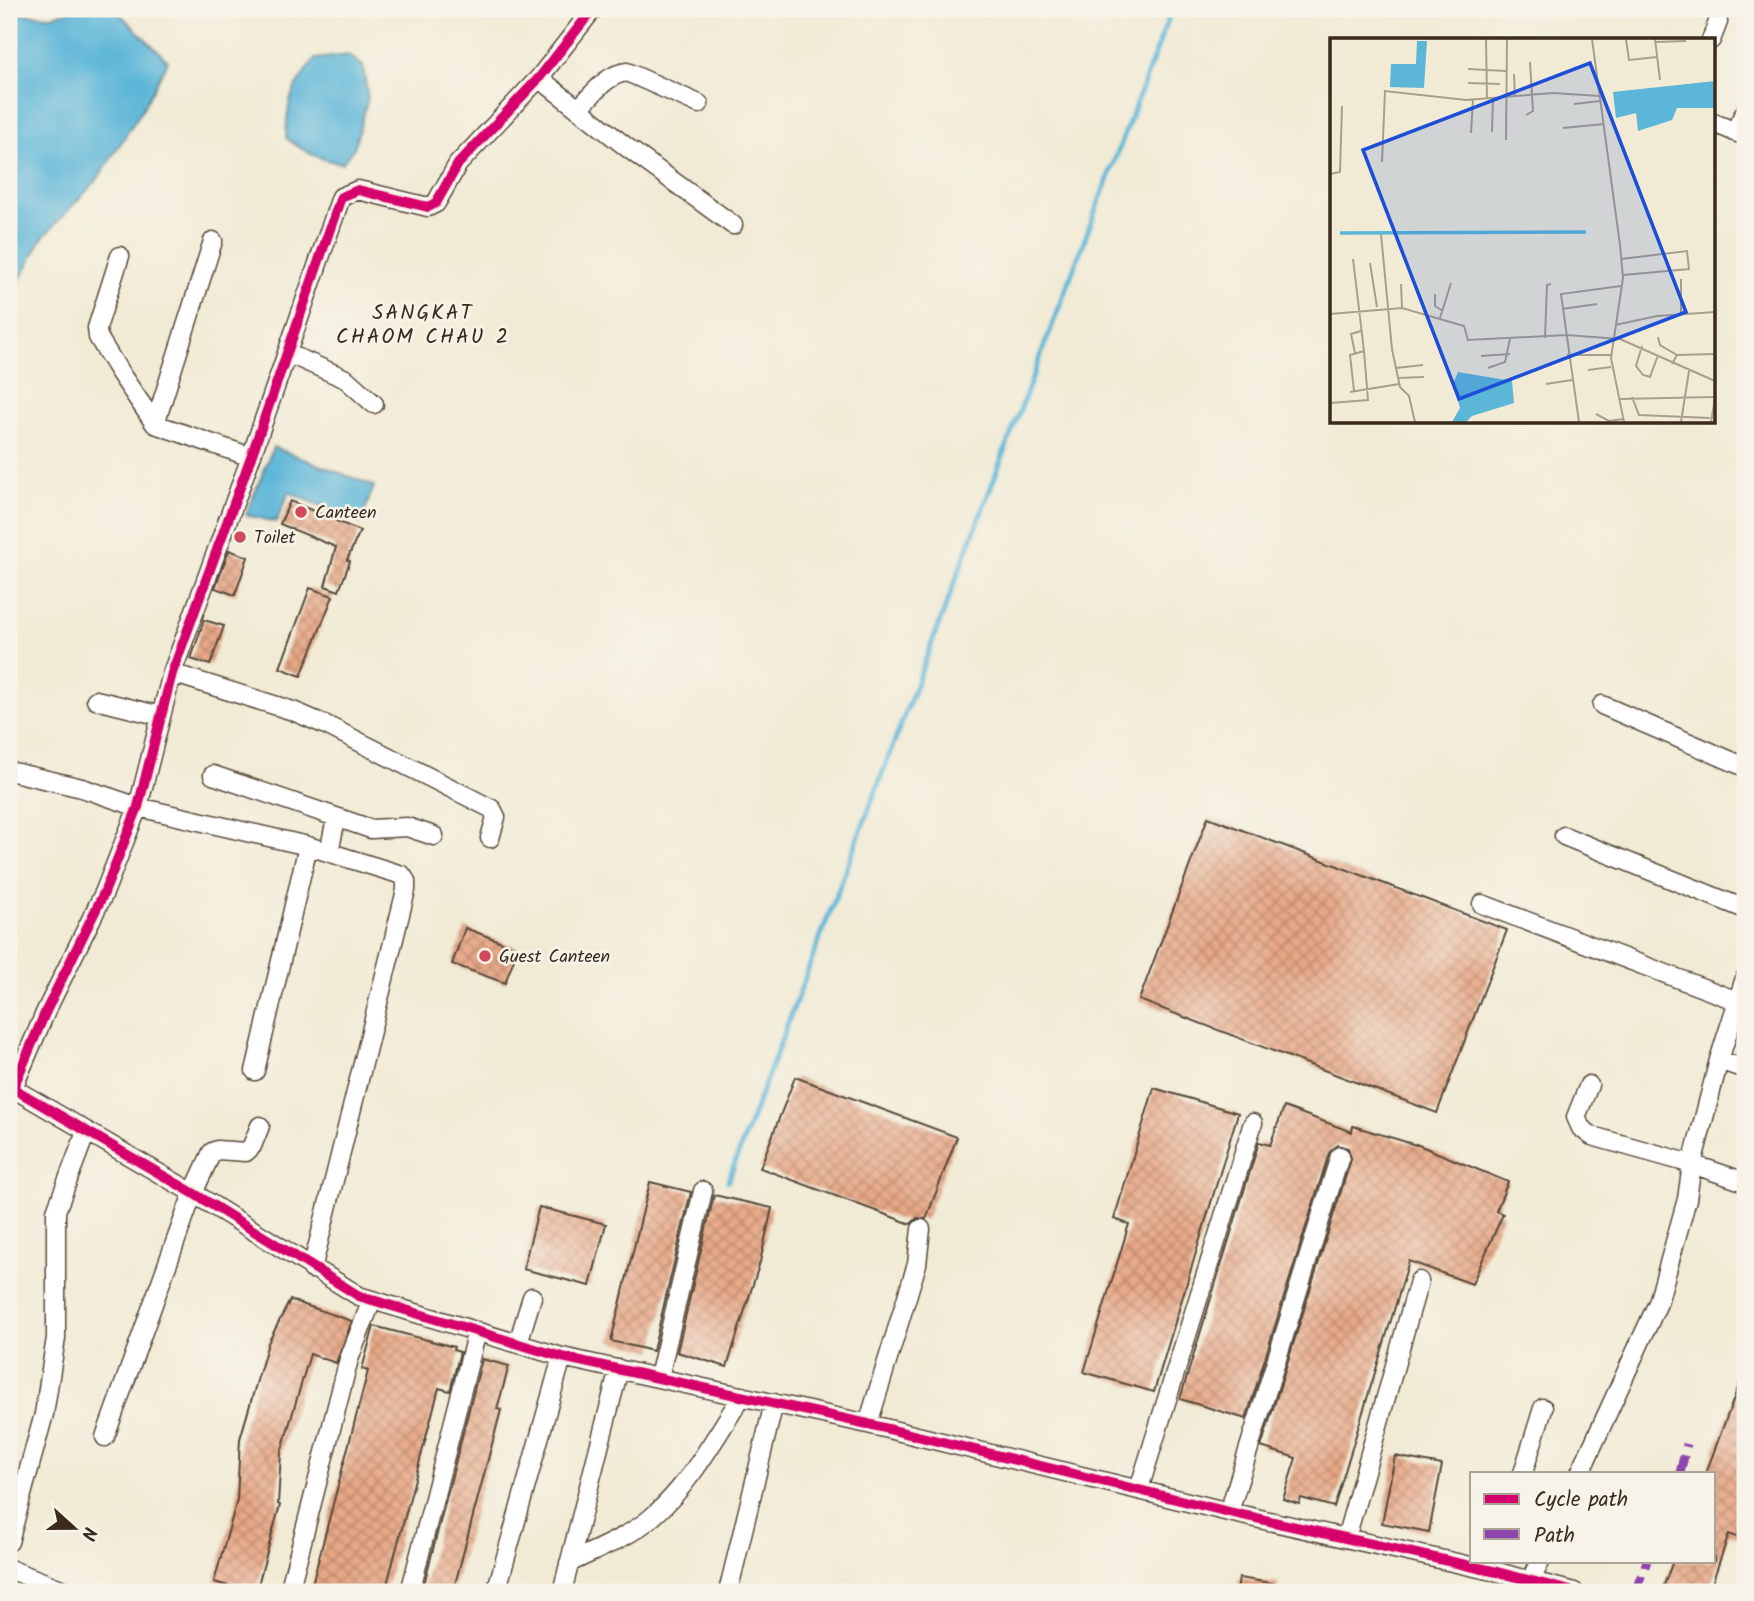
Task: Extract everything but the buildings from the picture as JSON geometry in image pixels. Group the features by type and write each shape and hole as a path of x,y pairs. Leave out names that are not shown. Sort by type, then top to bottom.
{"street":[{"path":"593,9 538,78 458,163 436,203 428,207 358,190 341,197 288,353 172,673 138,807 104,893 10,1090 193,1193 359,1296 562,1357 867,1424 1229,1512 1470,1562"},
{"path":"1712,38 1718,22"},
{"path":"579,109 607,80 618,73 627,72 699,104"},
{"path":"538,78 733,225"},
{"path":"1716,124 1740,134 1745,112"},
{"path":"155,424 213,241"},
{"path":"120,256 97,328 98,337 120,373 155,424 251,457"},
{"path":"288,353 346,379 374,404"},
{"path":"172,673 293,711 492,808 496,817 490,838"},
{"path":"96,700 161,716"},
{"path":"1602,705 1745,767"},
{"path":"10,774 82,788 138,807 307,846 402,875 406,881 406,890 312,1269"},
{"path":"214,775 370,829 407,827 433,836"},
{"path":"329,852 336,819"},
{"path":"1564,836 1745,909"},
{"path":"255,1071 307,846"},
{"path":"1482,904 1742,1003"},
{"path":"1580,1472 1658,1303 1687,1199 1692,1164 1719,1060 1742,1003 1745,978"},
{"path":"1719,1060 1745,1069"},
{"path":"1589,1085 1576,1118 1581,1128 1592,1136 1745,1182"},
{"path":"1139,1489 1253,1123"},
{"path":"104,1437 193,1193 212,1152 246,1152 252,1146 260,1126"},
{"path":"9,1542 44,1414 54,1351 56,1211 86,1132"},
{"path":"1229,1512 1340,1156"},
{"path":"659,1377 703,1191"},
{"path":"867,1424 917,1264 921,1228"},
{"path":"1346,1538 1419,1282"},
{"path":"517,1343 533,1297"},
{"path":"289,1592 349,1359 372,1300"},
{"path":"410,1592 477,1331"},
{"path":"496,1592 562,1357"},
{"path":"562,1592 619,1369"},
{"path":"569,1563 626,1535 650,1519 686,1483 742,1396"},
{"path":"728,1592 774,1403"},
{"path":"1523,1472 1543,1408"},
{"path":"1472,1562 1498,1567 1531,1581 1574,1592"},
{"path":"1531,1581 1540,1562"},
{"path":"9,1569 69,1592"}],"water":[{"path":"77,9 115,9 168,61 142,110 97,180 43,237 9,299 9,13 51,16"},
{"path":"348,55 363,66 368,98 354,148 342,163 319,157 286,138 289,104 300,79 315,59"},
{"path":"273,447 374,486 360,523 289,492 276,522 246,515"}],"waterway":[{"path":"728,1181 1172,9"}],"marked path":[{"path":"1680,1472 1687,1444"},
{"path":"1635,1592 1647,1562"}],"cycle path":[{"path":"9,1097 46,1011 104,893 138,807 172,673 251,457 341,197 358,190 428,207 436,203 458,164 539,78 593,9"},
{"path":"9,1086 193,1193 359,1296 562,1357 868,1424 1574,1592"}],"place":[{"name":"Canteen","path":"301,512"},
{"name":"Toilet","path":"240,537"},
{"name":"Guest Canteen","path":"485,956"}],"district":[{"name":"SANGKAT CHAOM CHAU 2","path":"423,324"}]}
